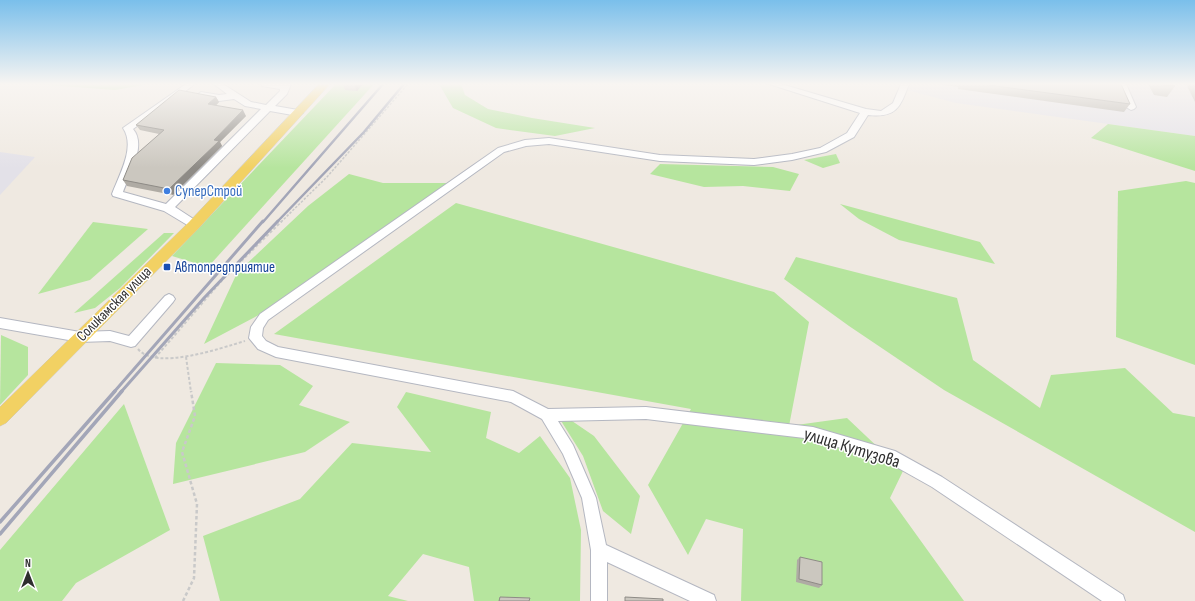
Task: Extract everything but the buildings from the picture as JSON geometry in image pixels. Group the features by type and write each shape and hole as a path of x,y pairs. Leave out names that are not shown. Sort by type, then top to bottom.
{"main road":[{"name":"Соликамская улица","path":"0,418 194,225 298,113"}],"street":[{"path":"150,112 128,128 132,133 133,150 117,192 118,195 168,208 194,225"},
{"path":"168,208 264,112"},
{"path":"292,112 298,113"},
{"path":"865,112 883,114 886,112"},
{"path":"599,601 599,550 589,498 568,450 547,415 513,397 276,352 262,345 255,338 257,327 264,317 500,150 525,142 549,140 660,158 762,161 792,158 822,150 851,135 865,112"},
{"path":"0,323 80,337 110,336 131,342 169,299"},
{"name":"улица Кутузова","path":"547,415 646,413 813,433 895,458 937,482 1118,601"},
{"path":"599,550 708,601"}],"path":[{"path":"155,358 224,278 327,176 383,112"},
{"path":"131,342 145,356 155,358 186,357 255,338"},
{"path":"183,601 194,578 197,504 182,452 196,416 186,357"}],"shaded area":[{"path":"1022,112 1195,112 1195,136"},
{"path":"0,152 35,157 0,195"}],"green space":[{"path":"309,112 349,112 208,267 172,256"},
{"path":"462,112 503,112 595,128 555,136 496,128"},
{"path":"1108,124 1195,136 1195,171 1091,138"},
{"path":"836,154 840,163 823,168 804,160"},
{"path":"660,164 773,167 799,174 790,191 743,186 704,187 650,174"},
{"path":"349,174 383,183 448,183 270,309 204,344 237,273 308,206"},
{"path":"1186,181 1195,183 1195,365 1116,337 1118,191"},
{"path":"456,203 774,292 809,322 789,426 847,418 903,471 890,498 964,601 741,601 743,529 706,519 688,555 648,485 691,409 274,334"},
{"path":"840,204 980,242 995,264 899,240 859,219"},
{"path":"93,222 148,229 90,280 38,294"},
{"path":"164,233 174,233 120,288 95,308 74,313"},
{"path":"796,257 957,298 973,360 1040,408 1051,375 1125,368 1173,413 1195,417 1195,532 944,390 849,326 784,279"},
{"path":"1,335 28,347 28,375 0,405"},
{"path":"216,363 280,365 313,386 299,405 350,422 305,452 173,484 176,443"},
{"path":"406,392 491,412 486,438 519,453 540,436 570,478 581,530 580,601 474,601 469,567 423,554 388,596 408,601 220,601 203,536 300,499 352,443 431,452 397,407"},
{"path":"124,404 170,530 76,583 62,601 0,601 0,550"},
{"path":"553,408 594,436 640,496 631,534 603,511 583,456"}],"railway":[{"path":"263,222 359,112"},
{"path":"277,222 364,132 381,112"},
{"path":"114,392 263,221"},
{"path":"121,392 204,298 278,221"},
{"path":"0,522 115,391"},
{"path":"0,534 122,391"}],"place":[{"name":"СуперСтрой","path":"167,191"},
{"name":"Автопредприятие","path":"167,267"}]}
